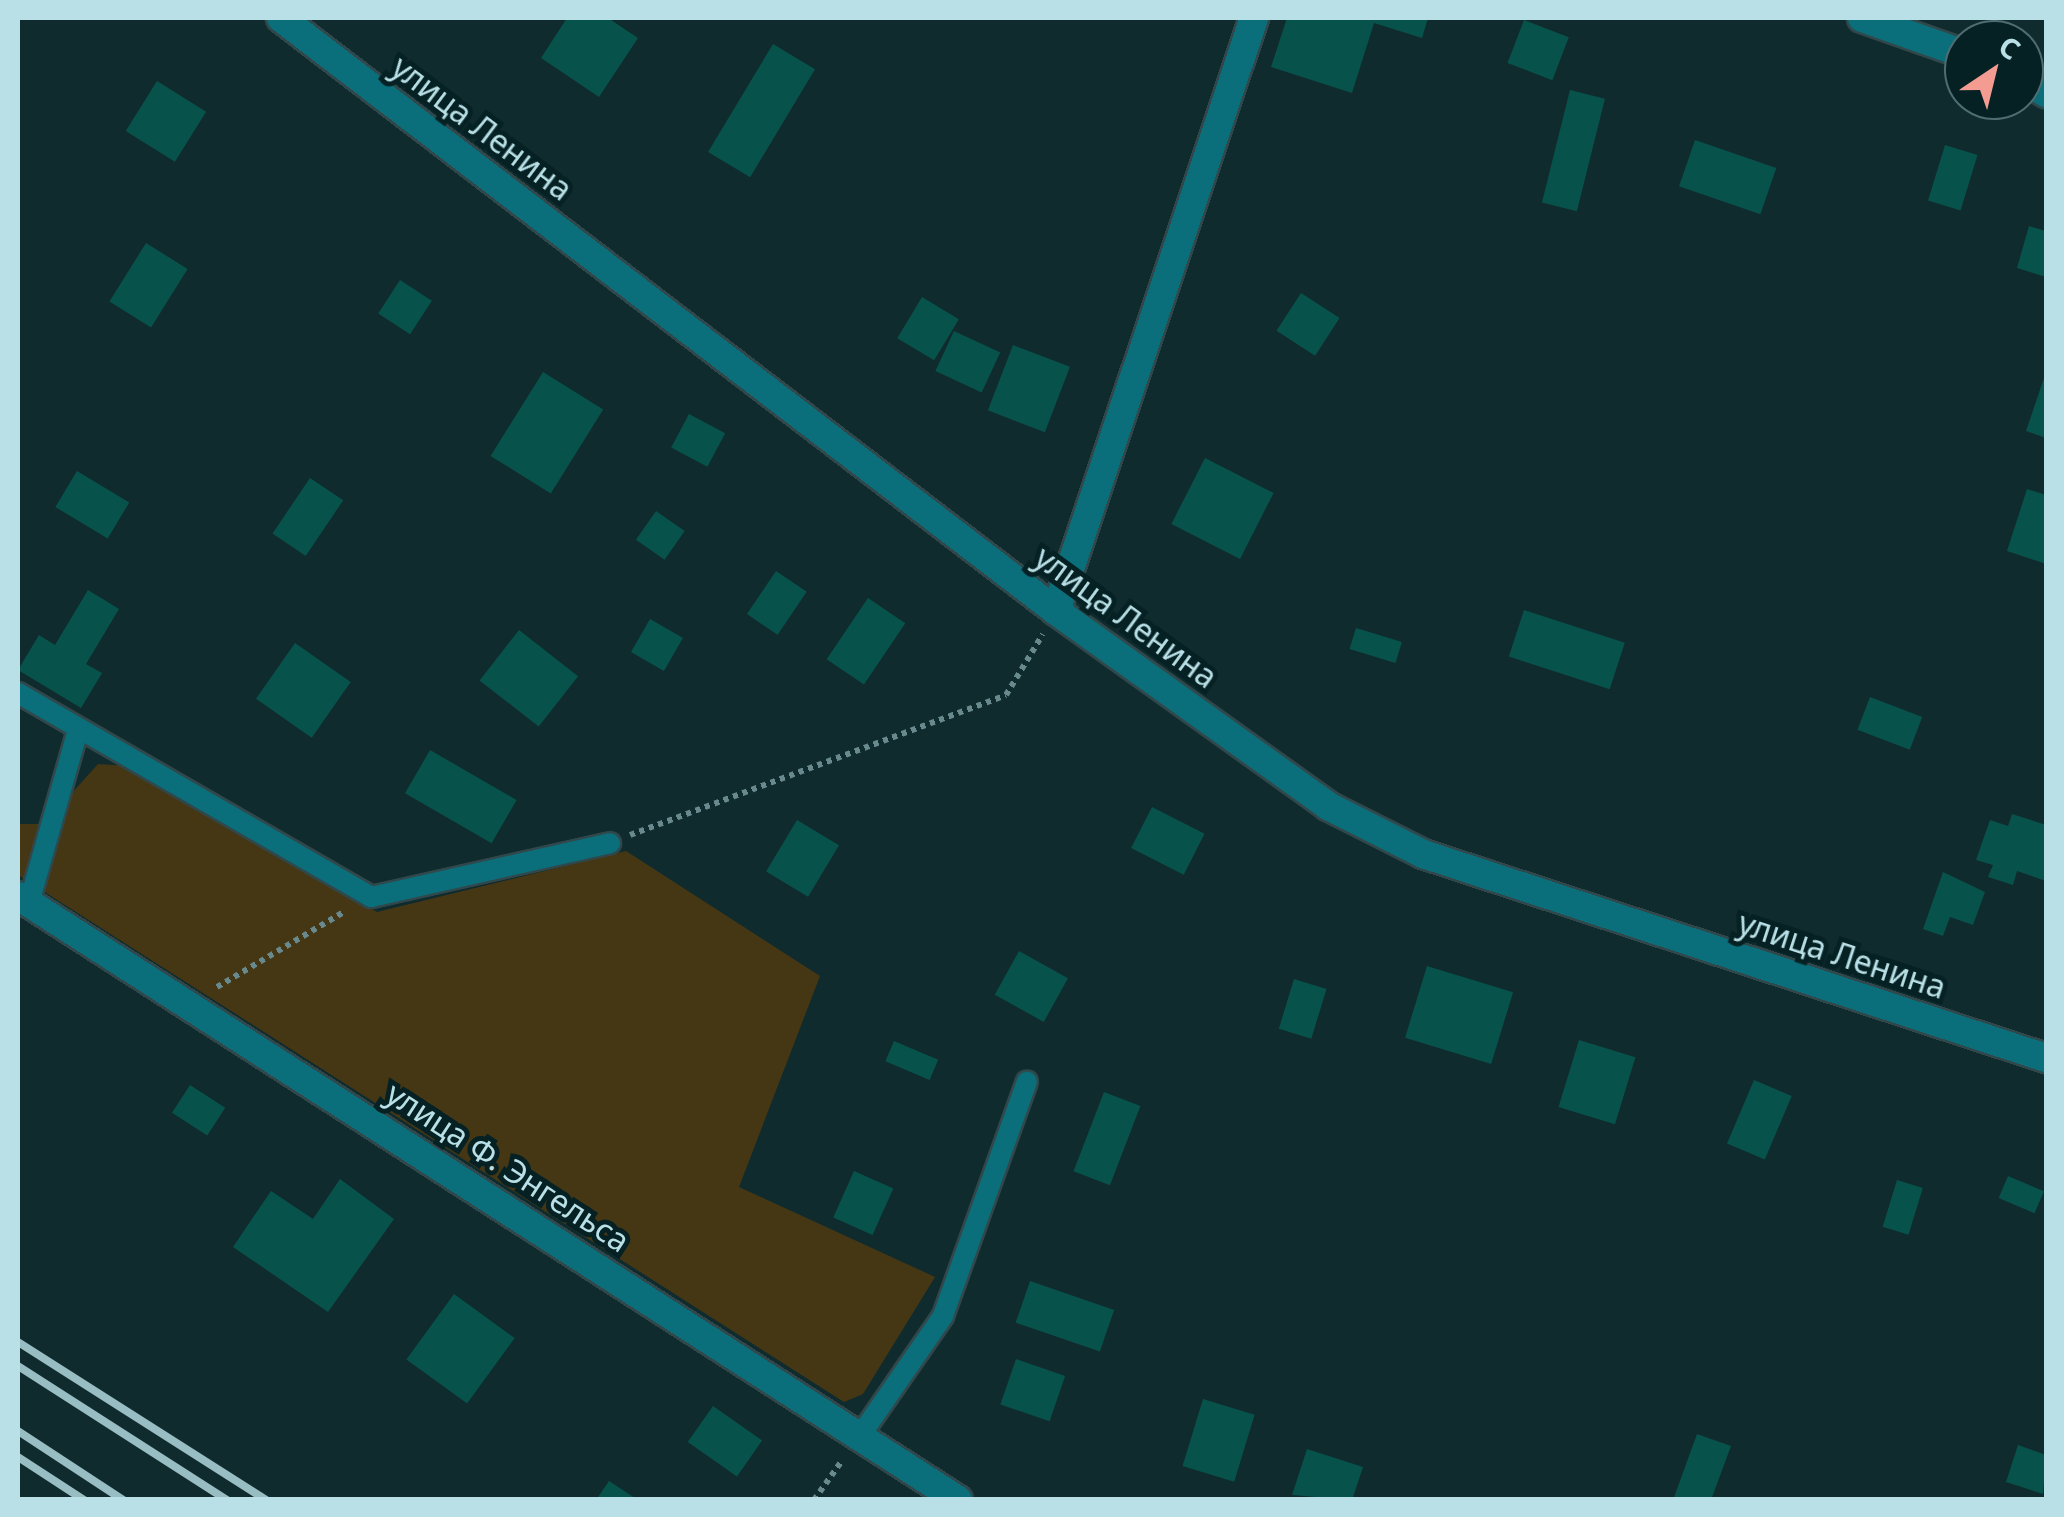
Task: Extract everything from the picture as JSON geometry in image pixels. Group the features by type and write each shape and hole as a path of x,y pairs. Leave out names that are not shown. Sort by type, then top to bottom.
{"street":[{"name":"улица Ленина","path":"281,18 1056,611 1328,806 1423,854 2046,1058"},
{"path":"1056,611 1254,18"},
{"path":"1862,18 1944,47"},
{"name":"улица Ф. Энгельса","path":"23,900 190,1003 958,1500"}],"lane":[{"path":"18,693 371,897 610,843"},
{"path":"23,900 78,730"},
{"path":"860,1436 942,1316 1027,1082"}],"path":[{"path":"610,843 1006,695 1056,611"},
{"path":"190,1003 371,897"},
{"path":"814,1500 860,1436"}],"shaded area":[{"path":"98,764 129,766 377,912 626,851 820,976 739,1187 935,1277 863,1394 844,1402 18,875 18,824 44,824"}],"building":[{"path":"567,18 608,18 638,38 599,97 541,58"},
{"path":"1287,18 1428,18 1422,38 1374,23 1352,93 1271,67"},
{"path":"1524,20 1569,37 1552,80 1508,63"},
{"path":"773,44 815,69 750,177 708,152"},
{"path":"157,81 206,112 175,162 126,131"},
{"path":"1570,90 1605,99 1577,211 1542,203"},
{"path":"1695,140 1776,168 1760,214 1679,186"},
{"path":"1945,145 1978,155 1961,210 1928,200"},
{"path":"2029,226 2046,231 2046,277 2017,268"},
{"path":"146,243 188,269 151,327 109,302"},
{"path":"400,280 432,301 410,334 378,314"},
{"path":"1301,293 1340,318 1315,356 1276,331"},
{"path":"922,297 959,319 934,360 897,338"},
{"path":"954,331 1000,353 982,392 935,371"},
{"path":"1013,345 1070,367 1045,432 988,410"},
{"path":"543,372 603,410 551,494 491,456"},
{"path":"2046,372 2046,438 2026,431"},
{"path":"689,414 725,433 707,467 671,448"},
{"path":"1205,458 1274,493 1240,559 1171,524"},
{"path":"77,471 129,502 108,538 55,507"},
{"path":"310,478 343,500 306,556 273,534"},
{"path":"2027,489 2046,495 2046,564 2007,551"},
{"path":"656,511 685,531 665,560 636,540"},
{"path":"776,571 807,592 778,635 747,614"},
{"path":"88,590 119,609 86,664 102,673 81,708 18,670 39,635 55,645"},
{"path":"868,598 905,623 864,685 827,659"},
{"path":"1524,610 1625,643 1610,689 1509,657"},
{"path":"650,619 683,638 664,671 631,652"},
{"path":"1356,628 1402,642 1395,663 1350,649"},
{"path":"519,630 578,676 539,727 480,680"},
{"path":"295,643 351,682 312,738 256,699"},
{"path":"1870,697 1922,717 1910,750 1857,730"},
{"path":"430,750 517,800 492,843 405,793"},
{"path":"1152,807 1205,834 1184,875 1131,848"},
{"path":"2012,814 2046,825 2046,881 2017,871 2013,885 1988,877 1993,865 1976,860 1990,820 2008,826"},
{"path":"797,820 839,845 808,897 766,871"},
{"path":"1943,872 1985,892 1973,925 1950,917 1943,936 1923,929"},
{"path":"1019,951 1068,978 1044,1022 995,995"},
{"path":"1427,966 1513,992 1491,1064 1405,1038"},
{"path":"1294,979 1327,989 1311,1039 1279,1029"},
{"path":"1579,1040 1635,1057 1615,1124 1559,1107"},
{"path":"894,1041 938,1060 930,1080 885,1061"},
{"path":"1754,1080 1792,1096 1765,1160 1727,1144"},
{"path":"190,1085 225,1108 207,1136 172,1113"},
{"path":"1104,1092 1140,1106 1110,1185 1074,1171"},
{"path":"854,1171 893,1188 873,1235 833,1218"},
{"path":"2008,1176 2044,1191 2035,1213 1999,1198"},
{"path":"340,1179 394,1219 328,1312 233,1247 271,1191 313,1219"},
{"path":"1897,1180 1923,1188 1908,1235 1883,1227"},
{"path":"1030,1281 1114,1310 1100,1352 1016,1323"},
{"path":"454,1294 515,1338 467,1404 406,1360"},
{"path":"1016,1359 1065,1376 1050,1421 1000,1404"},
{"path":"1203,1399 1255,1415 1234,1482 1183,1466"},
{"path":"713,1406 762,1440 737,1476 688,1442"},
{"path":"1697,1434 1731,1446 1711,1500 1673,1500"},
{"path":"2018,1445 2046,1455 2043,1494 2006,1482"},
{"path":"1307,1449 1363,1467 1352,1500 1292,1495"},
{"path":"609,1481 638,1500 596,1500"}],"railway":[{"path":"18,1342 266,1500"},
{"path":"18,1366 227,1500"},
{"path":"18,1431 123,1500"},
{"path":"18,1457 84,1500"}]}
